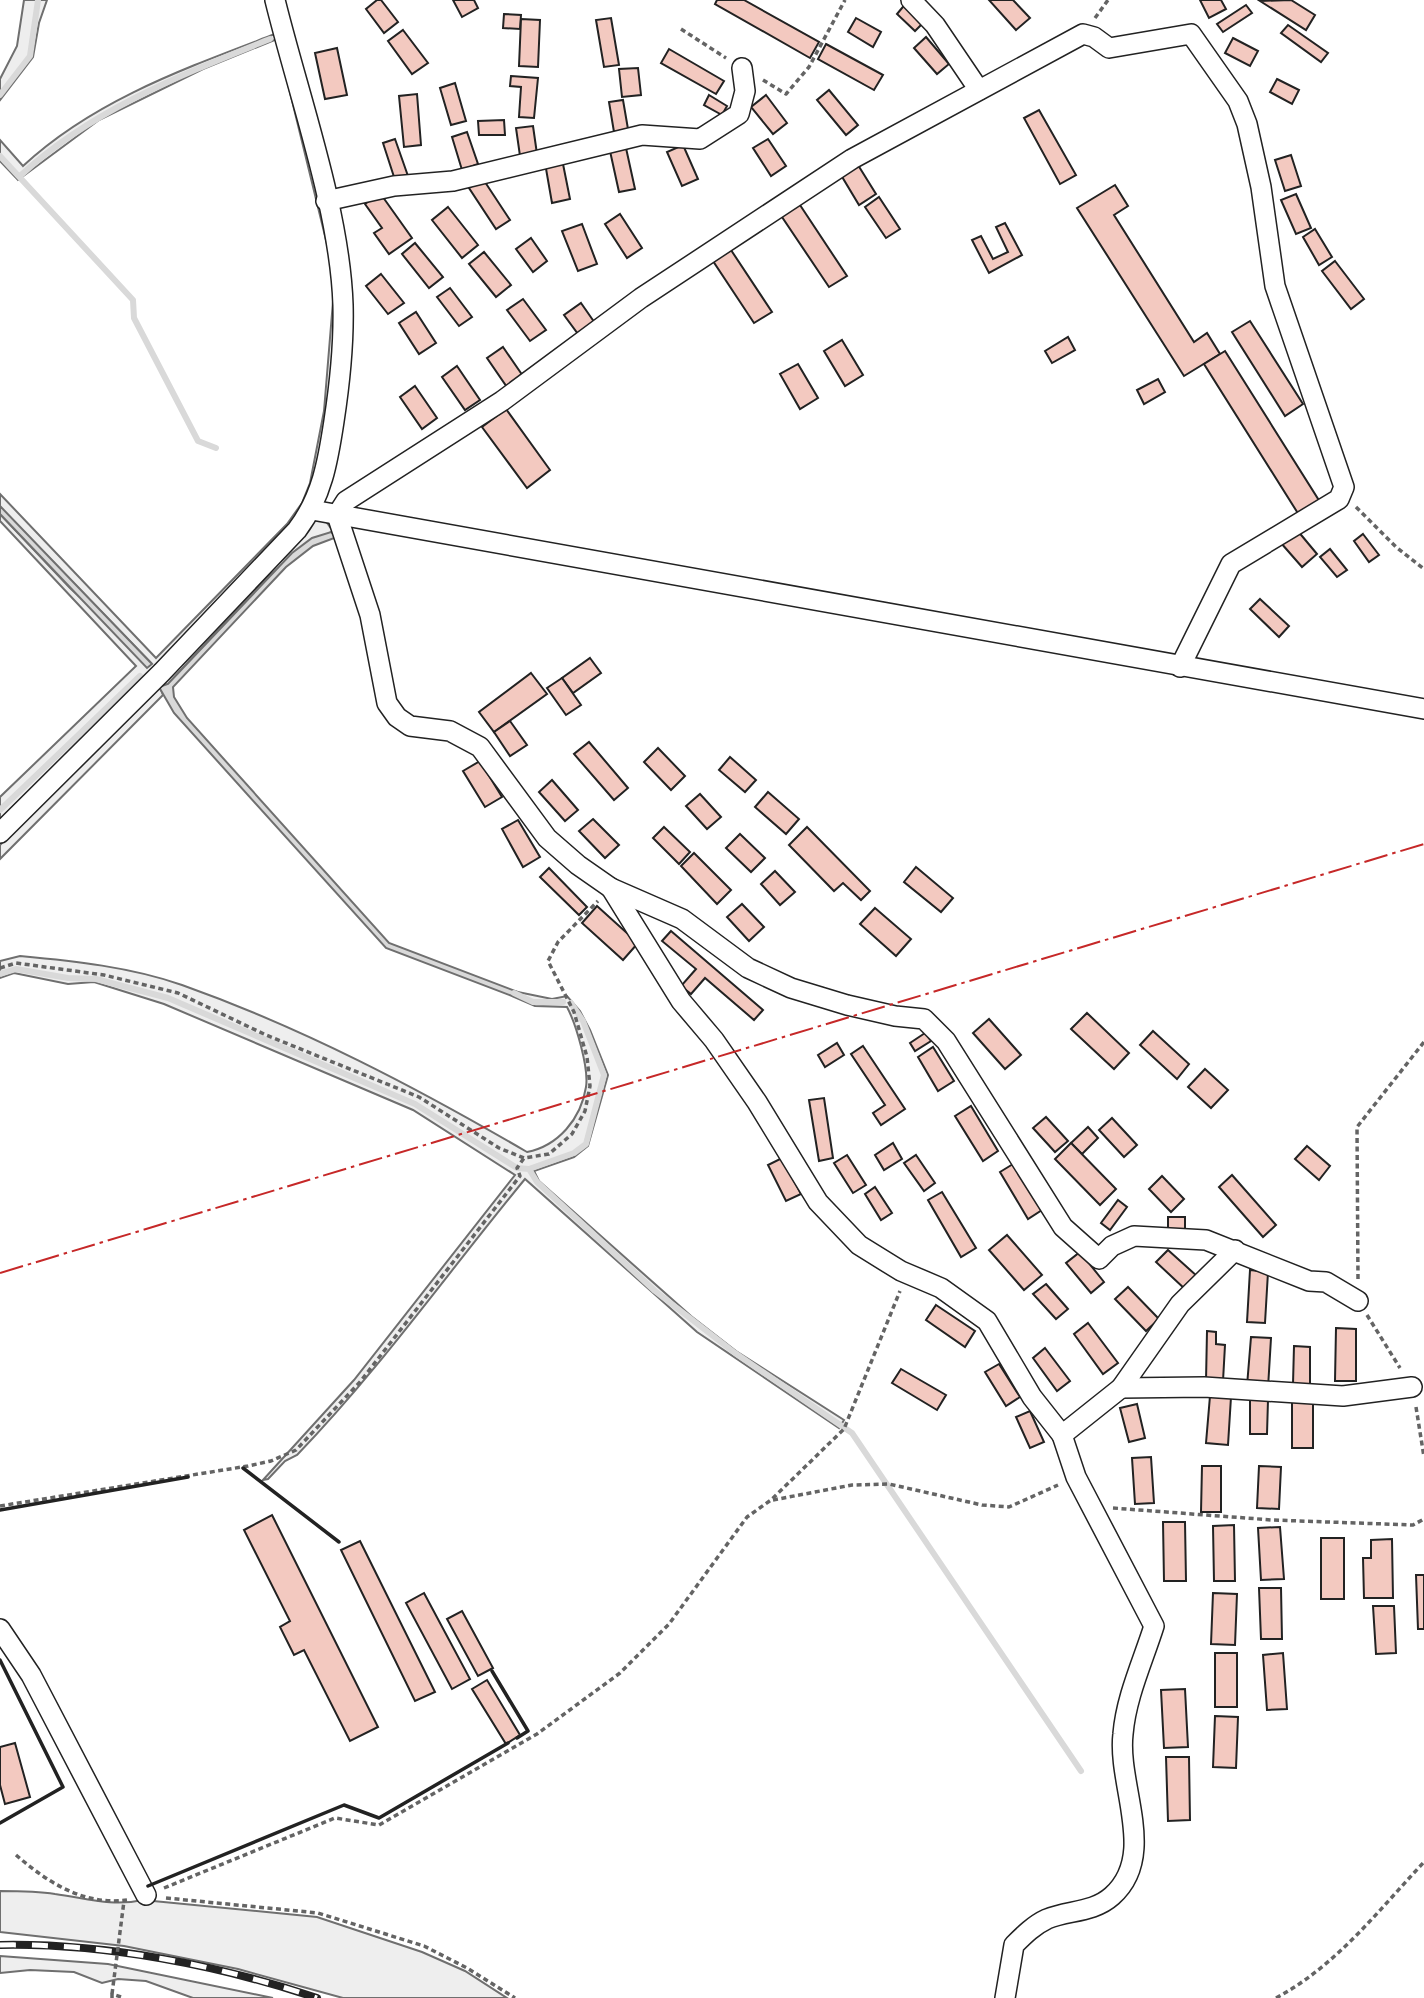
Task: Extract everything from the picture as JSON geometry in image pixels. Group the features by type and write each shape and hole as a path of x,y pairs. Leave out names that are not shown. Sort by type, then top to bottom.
{"street":[{"path":"0,833 162,672 298,530 312,510 325,472 342,359 341,278 327,201 275,0"},
{"path":"911,0 935,26 979,90"},
{"path":"337,515 346,501 502,401 641,298 852,159 1083,34 1094,37 1109,48 1191,34 1238,101 1247,124 1261,187 1275,286 1344,487 1339,499 1231,564 1180,667"},
{"path":"327,201 394,186 453,181 642,135 700,139 738,114 745,91 742,68"},
{"path":"312,510 1424,709"},
{"path":"337,515 370,615 387,703 397,717 410,726 450,731 480,747 547,838 611,888 682,919 748,968 791,988 871,1011 924,1019 946,1041 1063,1227 1089,1254 1099,1259 1112,1246 1134,1236 1206,1240 1309,1281 1326,1282 1358,1301"},
{"path":"611,888 681,1001 714,1040 742,1081 818,1202 859,1245 901,1271 941,1288 987,1321 1032,1397 1062,1435 1076,1477 1154,1626 1126,1711 1122,1736 1135,1852 1131,1874 1111,1897 1091,1909 1048,1919 1014,1945 1005,1998"},
{"path":"1062,1435 1121,1388 1180,1304 1235,1250"},
{"path":"1121,1388 1204,1388 1343,1396 1412,1387"},
{"path":"0,1629 31,1675 146,1895"}],"path":[{"path":"681,29 786,94 809,67 845,0"},
{"path":"1344,487 1361,515 1424,569"},
{"path":"0,968 16,963 104,975 177,993 266,1035 419,1097 499,1148 524,1158 549,1154 572,1134 585,1111 590,1086 587,1057 574,1012 557,984 548,961 558,942 611,888"},
{"path":"1424,1042 1357,1127 1358,1301 1412,1387 1424,1457"},
{"path":"0,1506 247,1466 271,1461 296,1450 360,1382 520,1176 517,1168 524,1158"},
{"path":"16,1855 44,1880 90,1899 124,1901 146,1895 335,1818 379,1825 537,1734 620,1673 669,1624 747,1517 771,1500 844,1429 900,1294 901,1271"},
{"path":"771,1500 852,1485 889,1484 982,1505 1009,1507 1076,1477"},
{"path":"1087,1496 1113,1508 1272,1520 1413,1525 1424,1519"},
{"path":"1276,1998 1299,1986 1335,1958 1424,1862"},
{"path":"146,1895 318,1913 424,1946 467,1968 515,1998"},
{"path":"124,1901 112,1996 124,1998"}],"shaded area":[{"path":"24,0 47,0 39,23 33,57 0,100 0,79 17,46"},
{"path":"265,0 270,0 322,201 337,278 332,404 306,507 149,674 0,819 0,797 136,666 0,521 0,514 70,588 152,664 0,507 0,494 156,658 287,524 302,503 310,483 324,411 335,277 277,39 203,69 99,120 18,180 0,161 0,140 23,166 80,122 110,104 175,73 275,34"},
{"path":"0,506 152,664 147,668 0,514"},
{"path":"310,520 325,520 337,537 331,532 267,577 168,684 160,687 163,695 0,859 0,845 249,588"},
{"path":"331,532 337,537 313,546 286,567 173,687 174,697 187,718 389,943 518,992 522,996 512,996 386,948 174,713 159,687 168,684 292,553 312,538"},
{"path":"20,956 123,969 182,985 227,1002 359,1061 527,1152 549,1144 573,1120 583,1099 586,1069 578,1035 567,1007 535,1006 512,996 521,996 518,992 552,999 567,996 580,1011 590,1030 608,1075 588,1146 574,1157 534,1171 539,1181 691,1316 736,1351 844,1420 839,1428 697,1332 525,1179 357,1389 297,1455 285,1461 268,1479 263,1480 354,1380 515,1175 413,1110 164,1004 94,982 68,984 14,973 0,978 0,961"},
{"path":"0,1891 41,1892 109,1902 143,1900 317,1917 422,1952 465,1971 507,1998 343,1998 238,1969 124,1946 0,1932"},
{"path":"0,1956 108,1964 273,1998 193,1998 146,1981 118,1979 102,1983 74,1972 30,1970 0,1973"}],"building":[{"path":"381,0 398,22 384,33 366,9"},
{"path":"453,0 474,0 478,8 462,17"},
{"path":"717,0 744,0 819,42 810,58 715,4"},
{"path":"989,0 1013,0 1030,18 1016,30"},
{"path":"1200,0 1221,0 1226,9 1209,18"},
{"path":"1291,0 1315,15 1306,30 1260,1"},
{"path":"907,2 926,20 915,31 897,14"},
{"path":"1246,5 1252,13 1223,32 1217,24"},
{"path":"504,14 521,15 520,29 503,28"},
{"path":"611,18 619,65 604,67 596,20"},
{"path":"856,18 881,32 873,47 848,32"},
{"path":"521,19 540,20 538,67 519,66"},
{"path":"1288,25 1328,53 1321,62 1281,33"},
{"path":"403,30 428,63 412,74 388,41"},
{"path":"926,37 949,64 937,74 914,48"},
{"path":"1233,38 1258,51 1250,66 1225,53"},
{"path":"826,44 883,75 874,90 818,59"},
{"path":"337,48 347,95 325,99 315,53"},
{"path":"669,49 724,81 716,94 661,63"},
{"path":"638,68 641,95 622,97 619,69"},
{"path":"511,76 538,78 534,118 519,117 521,87 510,86"},
{"path":"1277,79 1299,90 1292,104 1270,92"},
{"path":"455,83 466,121 451,125 440,88"},
{"path":"829,90 858,125 846,135 817,100"},
{"path":"417,94 421,145 404,147 399,96"},
{"path":"709,95 727,106 722,115 704,105"},
{"path":"766,95 787,123 773,134 751,107"},
{"path":"623,100 628,129 614,132 609,102"},
{"path":"1039,110 1076,175 1060,184 1024,118"},
{"path":"504,120 505,135 479,135 478,121"},
{"path":"533,126 537,154 520,156 516,128"},
{"path":"467,132 478,164 462,170 452,137"},
{"path":"395,139 408,176 395,180 383,143"},
{"path":"768,139 786,166 771,176 753,148"},
{"path":"683,145 698,179 682,186 667,152"},
{"path":"626,148 635,189 619,192 610,151"},
{"path":"1291,155 1301,186 1285,191 1275,160"},
{"path":"562,159 570,199 552,203 545,163"},
{"path":"858,165 876,194 859,205 841,175"},
{"path":"483,179 510,220 496,229 469,188"},
{"path":"1115,185 1128,206 1114,215 1194,342 1207,333 1220,354 1184,376 1077,208"},
{"path":"380,193 412,238 389,254 374,233 382,228 365,204"},
{"path":"1296,194 1311,228 1296,234 1281,200"},
{"path":"879,197 900,229 886,238 865,207"},
{"path":"798,202 847,276 829,287 780,214"},
{"path":"448,207 478,245 462,258 432,220"},
{"path":"620,214 642,248 627,258 605,224"},
{"path":"1005,223 1022,255 989,273 972,240 981,236 993,259 1008,252 996,227"},
{"path":"582,224 597,264 578,271 562,231"},
{"path":"1315,229 1332,257 1319,265 1303,237"},
{"path":"531,238 547,261 533,272 516,249"},
{"path":"415,243 443,277 429,288 402,254"},
{"path":"729,247 772,312 754,323 711,258"},
{"path":"484,252 511,285 496,297 469,264"},
{"path":"1335,261 1364,299 1351,309 1322,271"},
{"path":"381,274 404,303 388,314 366,286"},
{"path":"450,288 472,317 459,326 437,297"},
{"path":"523,299 546,330 530,341 507,310"},
{"path":"581,303 597,326 581,338 564,315"},
{"path":"416,312 436,343 419,354 399,323"},
{"path":"1250,321 1303,404 1285,416 1232,332"},
{"path":"1068,337 1075,350 1052,363 1045,351"},
{"path":"842,340 863,375 845,386 824,351"},
{"path":"503,347 525,379 509,390 487,358"},
{"path":"1225,351 1320,502 1299,515 1204,364"},
{"path":"798,364 818,398 800,409 780,374"},
{"path":"457,366 480,400 465,410 442,377"},
{"path":"1158,379 1165,392 1144,404 1137,390"},
{"path":"415,386 437,418 422,429 400,397"},
{"path":"506,409 550,470 527,488 482,427"},
{"path":"1297,530 1317,554 1302,567 1281,543"},
{"path":"1363,534 1379,555 1369,562 1354,541"},
{"path":"1330,549 1347,570 1337,577 1320,557"},
{"path":"1260,599 1289,626 1279,637 1250,609"},
{"path":"590,658 601,673 573,693 562,678"},
{"path":"531,673 547,694 494,732 479,712"},
{"path":"562,678 581,705 566,715 547,688"},
{"path":"510,721 527,745 510,756 494,732"},
{"path":"589,742 628,788 614,800 574,754"},
{"path":"658,748 685,776 671,790 644,762"},
{"path":"730,757 756,780 745,792 719,770"},
{"path":"480,761 502,797 485,807 463,771"},
{"path":"552,780 578,810 565,821 539,792"},
{"path":"768,792 799,819 786,834 755,807"},
{"path":"700,794 721,817 707,829 686,806"},
{"path":"593,819 619,845 605,858 579,831"},
{"path":"518,820 540,857 523,867 502,829"},
{"path":"664,827 690,852 679,864 653,838"},
{"path":"807,827 870,891 861,900 843,883 834,891 789,845"},
{"path":"740,834 765,858 751,872 726,848"},
{"path":"694,853 731,890 717,904 681,866"},
{"path":"916,867 953,898 941,912 904,882"},
{"path":"549,868 587,907 579,915 540,877"},
{"path":"775,871 795,892 780,905 761,884"},
{"path":"742,904 764,927 749,941 727,917"},
{"path":"597,906 638,943 623,960 582,923"},
{"path":"875,908 911,939 896,956 860,924"},
{"path":"671,931 763,1010 754,1020 705,978 691,994 681,986 696,969 662,941"},
{"path":"1087,1013 1129,1053 1114,1069 1071,1029"},
{"path":"989,1019 1021,1055 1005,1069 973,1033"},
{"path":"1153,1031 1189,1064 1177,1079 1140,1045"},
{"path":"925,1033 931,1041 915,1051 910,1043"},
{"path":"837,1043 844,1055 825,1067 818,1055"},
{"path":"863,1046 905,1109 881,1125 873,1113 885,1105 851,1054"},
{"path":"933,1047 954,1081 938,1091 918,1057"},
{"path":"1205,1069 1228,1090 1211,1108 1188,1087"},
{"path":"824,1098 833,1158 819,1161 809,1100"},
{"path":"971,1106 998,1151 983,1161 955,1116"},
{"path":"1046,1117 1068,1141 1055,1152 1033,1128"},
{"path":"1112,1118 1137,1145 1124,1157 1099,1130"},
{"path":"1088,1127 1098,1138 1082,1154 1071,1143"},
{"path":"893,1143 902,1159 884,1170 875,1155"},
{"path":"1071,1143 1116,1189 1100,1205 1055,1159"},
{"path":"1307,1146 1330,1166 1319,1180 1295,1159"},
{"path":"847,1155 866,1185 853,1193 834,1163"},
{"path":"916,1155 935,1183 924,1191 904,1163"},
{"path":"782,1158 801,1194 786,1201 768,1165"},
{"path":"1013,1164 1042,1210 1028,1219 1000,1172"},
{"path":"1232,1175 1276,1225 1263,1237 1219,1187"},
{"path":"1162,1176 1184,1199 1171,1212 1149,1189"},
{"path":"875,1187 892,1213 881,1220 865,1194"},
{"path":"942,1192 976,1248 961,1257 928,1200"},
{"path":"1118,1200 1127,1207 1110,1230 1101,1223"},
{"path":"1168,1217 1185,1217 1185,1230 1168,1230"},
{"path":"1007,1235 1042,1275 1024,1290 989,1250"},
{"path":"1168,1250 1198,1277 1186,1290 1156,1262"},
{"path":"1080,1252 1104,1282 1091,1293 1066,1263"},
{"path":"1250,1270 1268,1272 1265,1323 1247,1322"},
{"path":"1046,1284 1068,1309 1056,1319 1033,1294"},
{"path":"1128,1287 1159,1319 1146,1331 1115,1299"},
{"path":"936,1305 975,1331 965,1347 926,1320"},
{"path":"1088,1323 1118,1363 1103,1374 1074,1334"},
{"path":"1336,1328 1356,1329 1356,1381 1335,1381"},
{"path":"1207,1331 1216,1332 1216,1344 1225,1345 1223,1381 1206,1381"},
{"path":"1251,1337 1271,1338 1268,1388 1247,1386"},
{"path":"1294,1346 1310,1347 1310,1385 1293,1384"},
{"path":"1045,1348 1070,1381 1057,1391 1033,1358"},
{"path":"999,1364 1020,1397 1006,1406 985,1372"},
{"path":"901,1369 946,1395 937,1410 892,1383"},
{"path":"1210,1396 1231,1397 1228,1445 1206,1443"},
{"path":"1250,1399 1268,1400 1267,1434 1250,1434"},
{"path":"1292,1400 1313,1400 1313,1448 1292,1448"},
{"path":"1137,1404 1145,1438 1129,1442 1120,1408"},
{"path":"1030,1411 1044,1442 1030,1448 1016,1417"},
{"path":"1151,1457 1154,1503 1135,1504 1132,1458"},
{"path":"1202,1466 1221,1466 1221,1512 1201,1512"},
{"path":"1259,1466 1281,1467 1279,1509 1257,1508"},
{"path":"272,1515 378,1727 350,1741 304,1650 294,1655 280,1627 290,1621 244,1530"},
{"path":"1163,1522 1185,1522 1186,1581 1164,1581"},
{"path":"1234,1525 1235,1581 1214,1581 1213,1526"},
{"path":"1280,1527 1284,1579 1261,1580 1258,1528"},
{"path":"1321,1538 1344,1538 1344,1599 1321,1599"},
{"path":"1392,1539 1393,1598 1364,1598 1363,1558 1371,1558 1371,1540"},
{"path":"360,1541 435,1692 415,1701 341,1550"},
{"path":"1416,1575 1424,1575 1424,1629 1418,1629"},
{"path":"1259,1588 1281,1588 1282,1639 1261,1639"},
{"path":"424,1593 470,1679 452,1689 406,1603"},
{"path":"1213,1593 1237,1594 1235,1645 1211,1644"},
{"path":"1373,1606 1394,1606 1396,1653 1376,1654"},
{"path":"462,1611 493,1668 478,1676 447,1619"},
{"path":"1215,1653 1237,1653 1237,1707 1215,1707"},
{"path":"1283,1653 1287,1709 1267,1710 1263,1655"},
{"path":"487,1680 520,1735 506,1744 472,1689"},
{"path":"1185,1689 1188,1747 1164,1748 1161,1690"},
{"path":"1215,1716 1238,1717 1236,1768 1213,1767"},
{"path":"15,1743 30,1797 5,1804 0,1785 0,1747"},
{"path":"1166,1757 1189,1757 1190,1820 1168,1821"}],"waterway":[{"path":"0,95 30,56 38,0"},
{"path":"20,176 76,132 138,96 270,39"},
{"path":"0,156 133,300 134,318 198,441 216,448"},
{"path":"0,810 140,676"},
{"path":"0,974 16,969 68,978 96,979 168,998 415,1104 517,1168 529,1169 537,1182 655,1291 735,1353 852,1433 1081,1771"},
{"path":"514,993 533,1002 563,1002"},
{"path":"529,1169 574,1153 586,1144 604,1075 583,1021 571,1003"}],"railway":[{"path":"0,1945 80,1948 161,1958 241,1976 317,1998"}],"wall":[{"path":"243,1468 339,1542"},
{"path":"0,1510 188,1477"},
{"path":"0,1660 63,1787 0,1823"},
{"path":"492,1671 528,1731 517,1738"},
{"path":"148,1886 344,1805 379,1818 508,1743"}],"power":[{"path":"0,1273 1424,844"}]}
